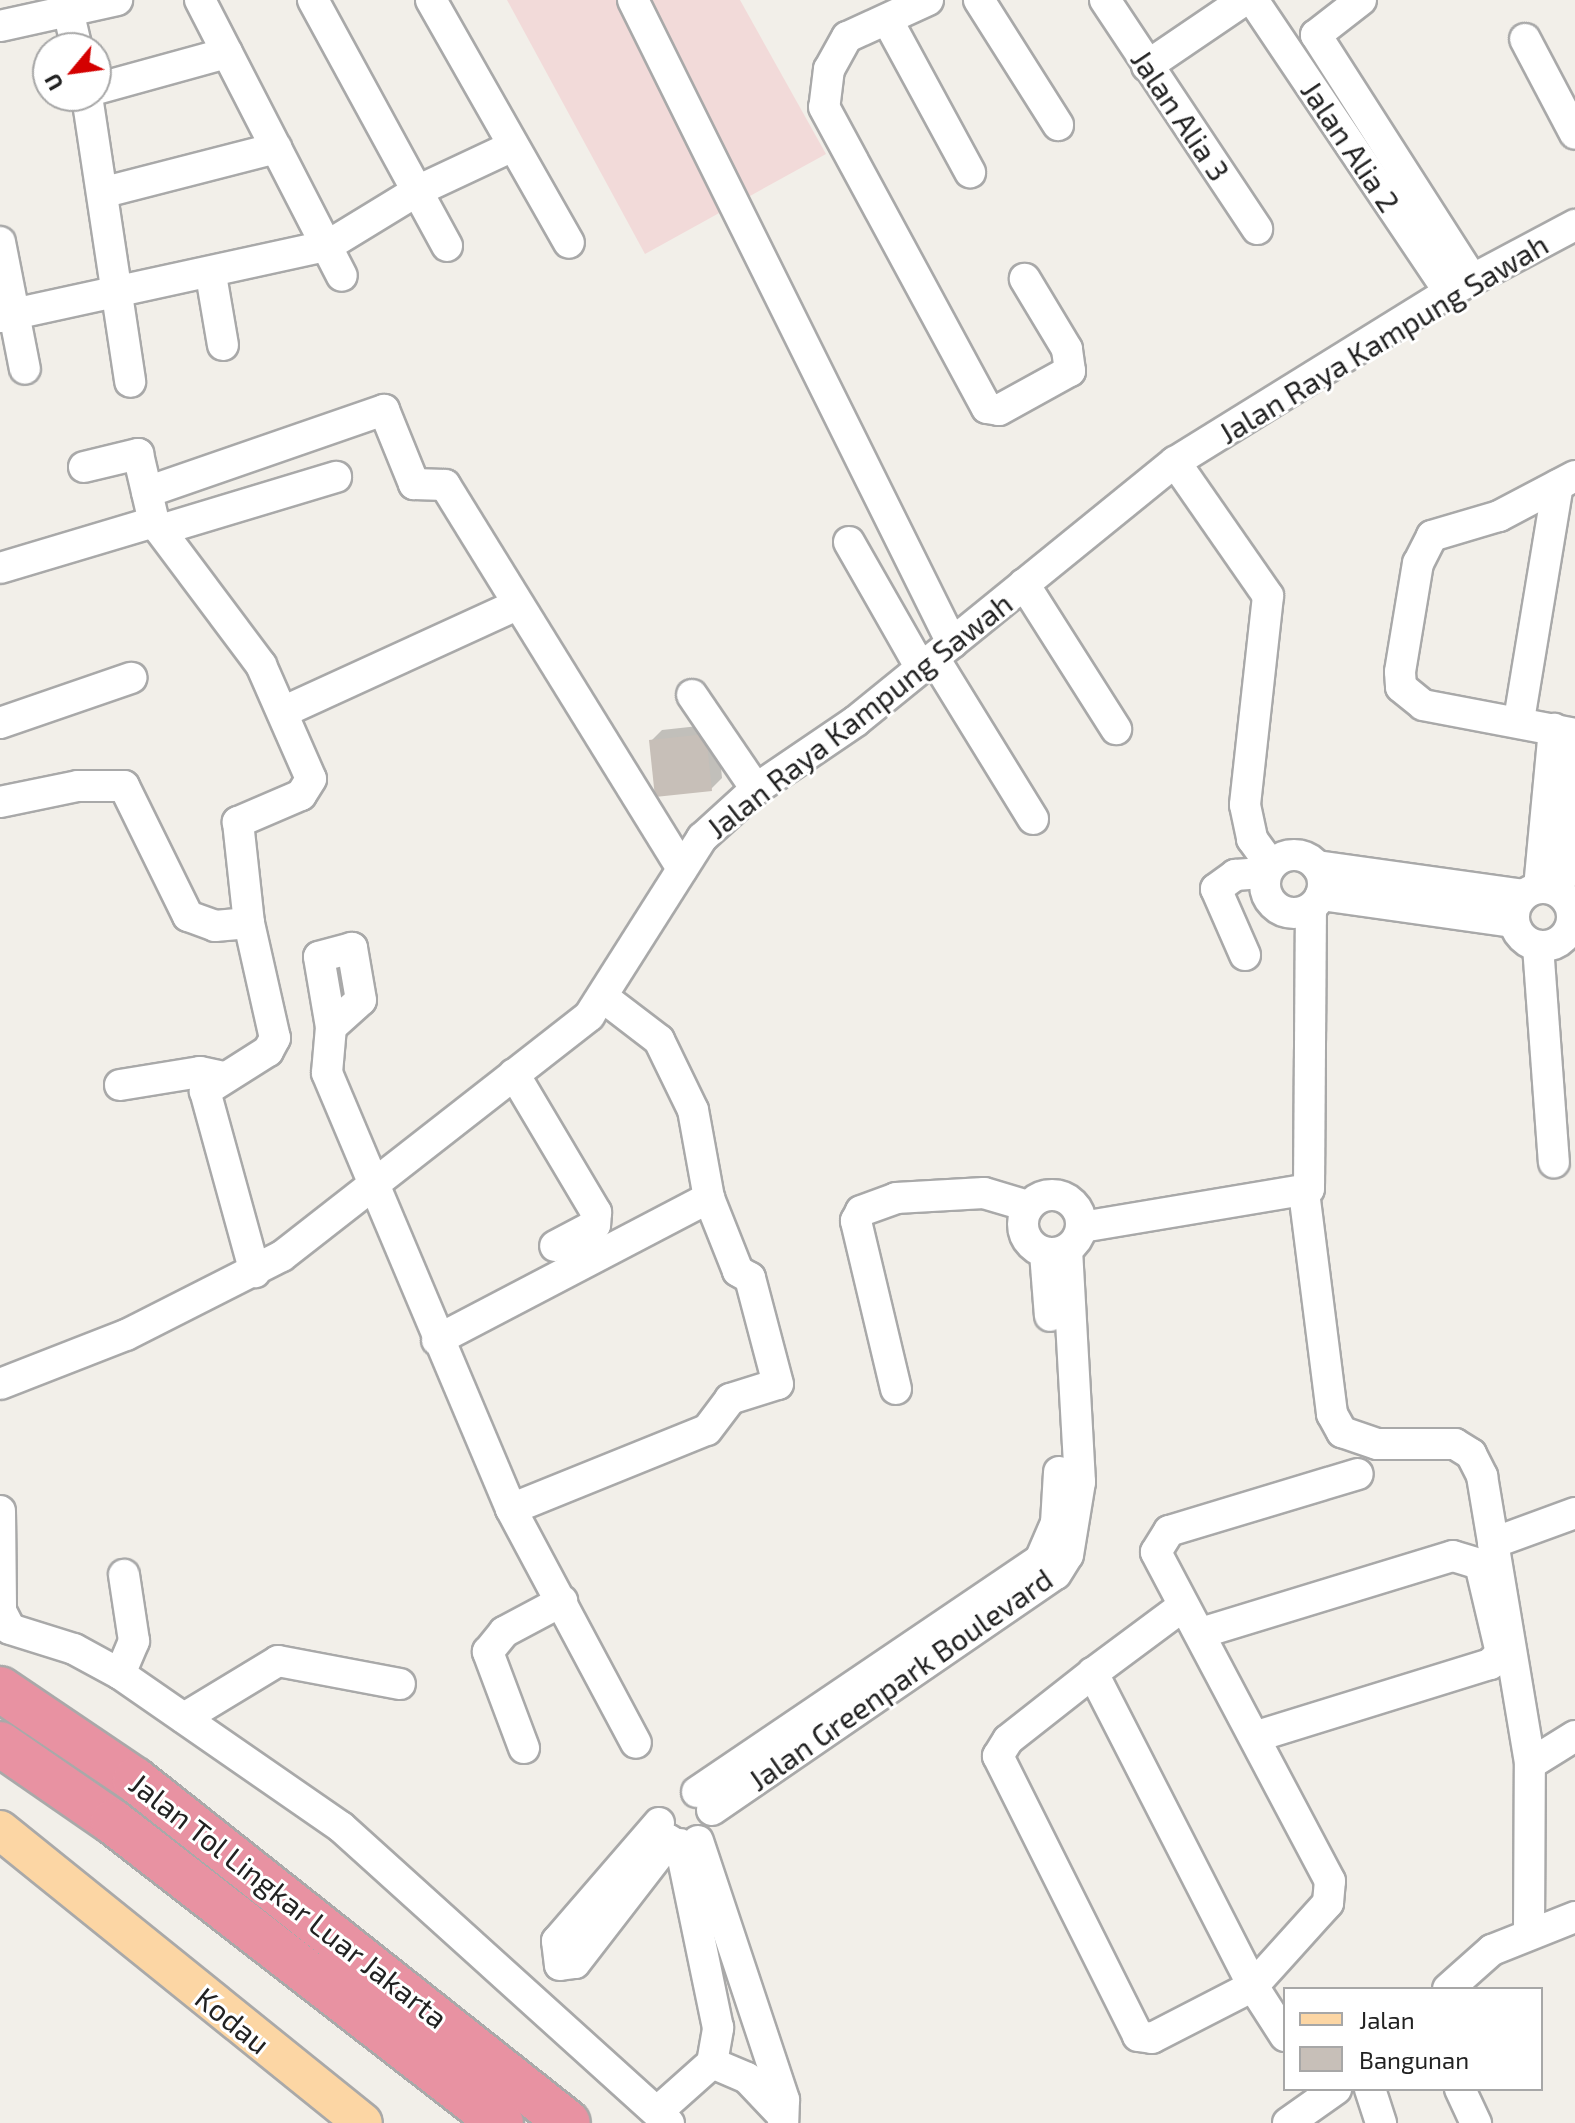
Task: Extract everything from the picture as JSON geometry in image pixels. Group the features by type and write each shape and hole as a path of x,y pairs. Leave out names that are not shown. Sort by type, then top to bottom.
{"highway":[{"name":"Jalan Tol Lingkar Luar Jakarta","path":"0,1689 135,1780 568,2123"},
{"name":"Jalan Tol Lingkar Luar Jakarta","path":"0,1744 113,1822 501,2123"}],"main road":[{"name":"Kodau","path":"0,1808 79,1877 104,1917"},
{"name":"Kodau","path":"0,1830 363,2123"}],"street":[{"path":"0,26 117,0"},
{"path":"200,0 342,276"},
{"path":"313,0 447,246"},
{"path":"431,0 569,243"},
{"path":"633,0 936,656 1033,819"},
{"path":"928,0 889,23 859,30 838,48 824,107 987,408 999,410 1070,371 1067,349 1025,279"},
{"path":"979,0 1058,125"},
{"name":"Jalan Alia 3","path":"1105,0 1257,229"},
{"path":"1147,66 1244,0"},
{"name":"Jalan Alia 2","path":"1253,0 1460,286"},
{"path":"1361,0 1316,35 1460,286"},
{"path":"68,10 73,32"},
{"path":"889,23 970,172"},
{"path":"1525,39 1575,134"},
{"path":"112,85 227,53"},
{"path":"90,112 120,291 130,382"},
{"path":"7,316 211,275 327,246 417,191 513,146"},
{"path":"105,192 276,148"},
{"name":"Jalan Raya Kampung Sawah","path":"0,1384 126,1335 282,1256 368,1181 514,1074 603,997 682,869 712,827 756,789 936,656 1175,462 1460,286 1575,225"},
{"path":"0,242 7,316 25,369"},
{"path":"211,275 223,345"},
{"path":"147,492 384,410 414,484 445,485 682,869"},
{"path":"84,467 138,454 157,526 220,604 285,711 310,785 239,819 249,923 275,1038 268,1051 224,1077 204,1097 255,1272"},
{"path":"1175,462 1268,596 1245,805 1252,839 1268,869 1270,901 1311,896 1553,909"},
{"path":"0,568 336,477"},
{"path":"1554,1162 1538,946 1553,909 1567,737 1519,720 1423,705 1401,687 1418,563 1432,536 1499,516 1566,480"},
{"path":"1519,720 1566,480"},
{"path":"849,542 936,656"},
{"path":"1024,584 1116,729"},
{"path":"285,711 517,605"},
{"path":"0,723 131,678"},
{"path":"692,695 756,789"},
{"path":"0,802 78,786 124,786 188,916 215,926 249,923"},
{"path":"1245,955 1217,927 1206,881 1268,869 1294,854 1311,896 1313,1174 1304,1192 1332,1414 1353,1441 1455,1444 1471,1454 1493,1543 1530,1764 1529,1930"},
{"path":"1068,1236 1261,1190 1295,1174 1311,896"},
{"path":"511,1509 707,1430 730,1399 778,1384 750,1278 738,1271 709,1198 693,1110 667,1053 632,1012 603,997"},
{"path":"331,1027 327,1073 368,1181 511,1509 636,1743"},
{"path":"120,1085 200,1072 224,1077"},
{"path":"514,1074 596,1212 595,1225 555,1246"},
{"path":"1068,1236 1066,1197 1046,1195 1028,1206 1022,1224 1029,1242 1068,1236 1304,1192"},
{"path":"896,1389 856,1221 861,1211 896,1198 984,1193 1028,1206"},
{"path":"437,1340 709,1198"},
{"name":"Jalan Greenpark Boulevard","path":"677,1837 668,1796 704,1801 1040,1560 1049,1544 1060,1496 1068,1236"},
{"path":"1182,1607 1008,1740 998,1756 1003,1776 1138,2036 1152,2038 1253,1986 1328,1903 1330,1881 1204,1632 1182,1607 1156,1552 1169,1531 1358,1474"},
{"path":"0,1511 1,1611 10,1629 74,1649 120,1674 341,1827 663,2118 712,2063 715,2003 677,1837"},
{"path":"1493,1543 1575,1513"},
{"path":"1204,1632 1453,1556 1480,1564 1501,1653 1490,1664 1258,1736"},
{"path":"120,1674 134,1641 124,1575"},
{"path":"524,1748 488,1652 504,1632 562,1601"},
{"path":"184,1718 278,1661 400,1684"},
{"path":"1093,1673 1253,1986 1283,2033"},
{"path":"1530,1764 1575,1736"},
{"path":"677,1837 711,1828 704,1801"},
{"path":"677,1837 749,1996 784,2122"},
{"path":"1450,1987 1492,1950 1529,1930 1575,1917"},
{"path":"715,2003 749,1996"},
{"path":"712,2063 762,2090 784,2122"},
{"path":"1371,2091 1381,2123"},
{"path":"1461,2091 1476,2123"},
{"path":"1288,2123 1325,2092"}],"shaded area":[{"path":"507,0 740,0 826,154 645,254"}],"building":[{"path":"706,734 712,791 655,797 649,740"}]}
